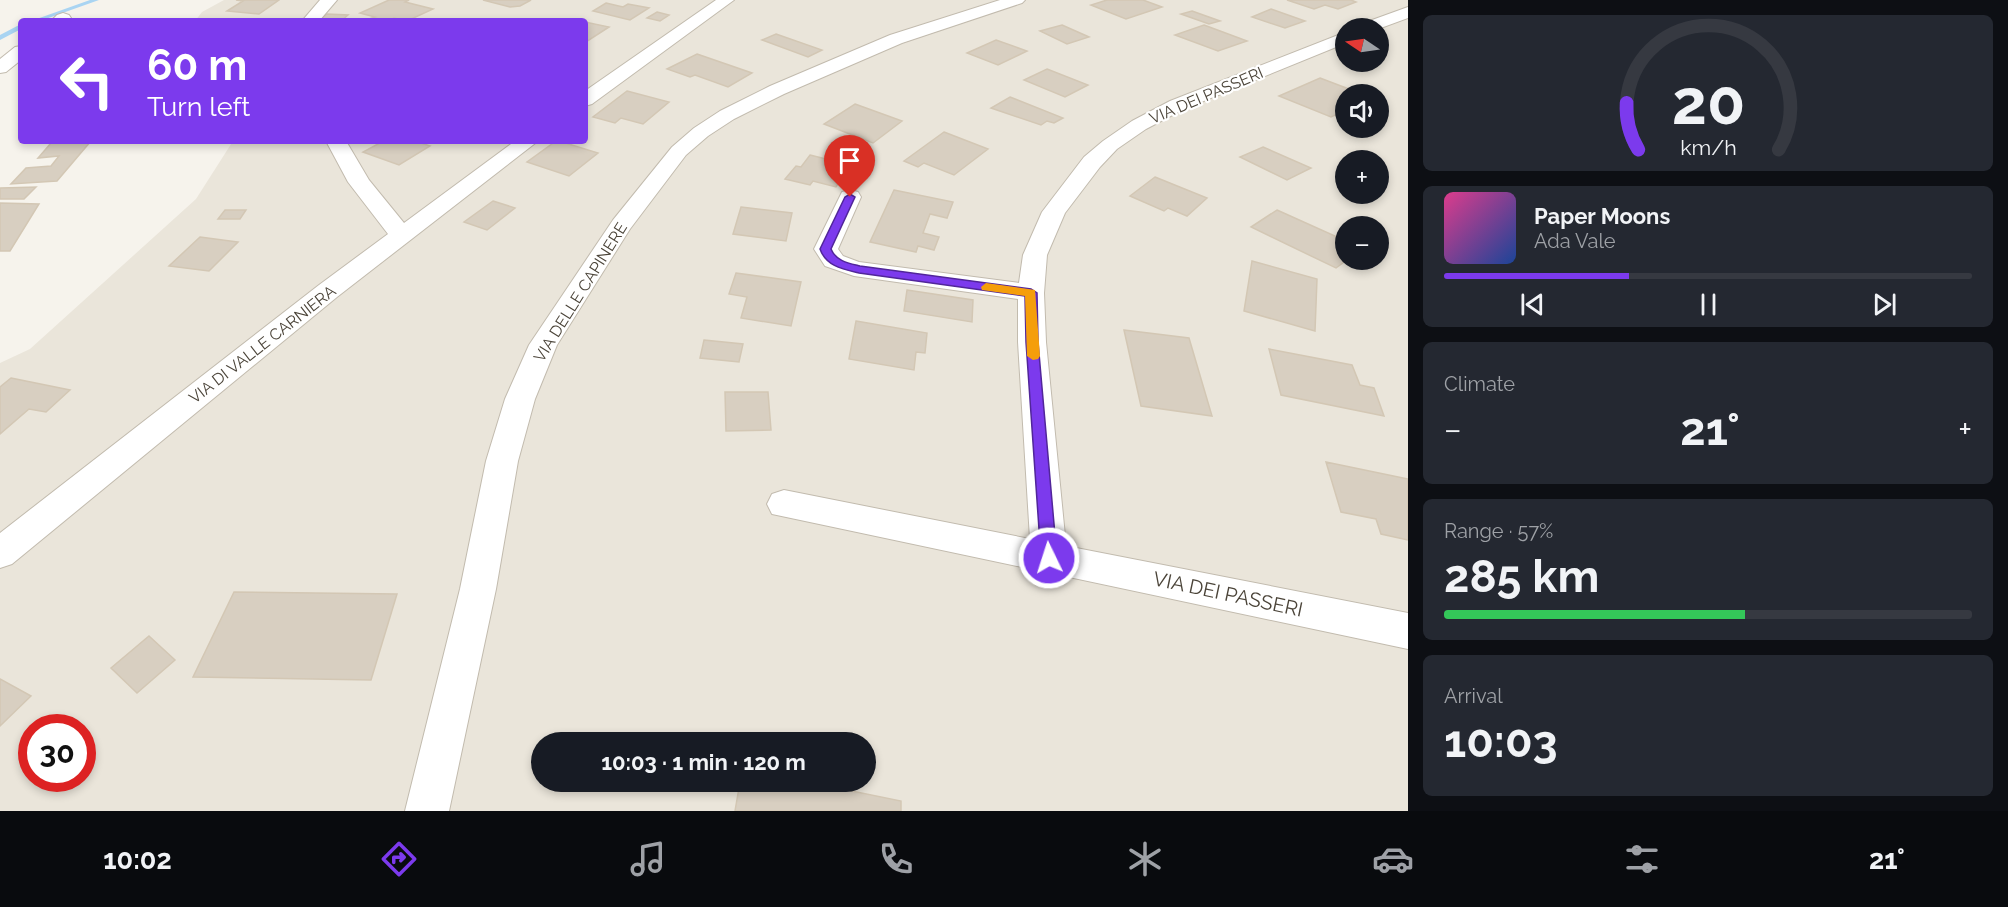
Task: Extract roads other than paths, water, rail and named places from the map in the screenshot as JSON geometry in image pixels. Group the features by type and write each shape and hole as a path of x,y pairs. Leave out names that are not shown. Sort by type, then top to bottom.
{"street":[{"path":"313,18 329,0"},
{"path":"588,98 726,0"},
{"name":"VIA DELLE CAPINERE","path":"428,811 474,608 502,461 520,399 535,361 549,336 621,225 679,151 701,132 732,111 896,39 1017,0"},
{"path":"1389,19 1408,12"},
{"name":"VIA DEI PASSERI","path":"1049,558 1032,342 1031,293 1035,255 1054,212 1082,173 1110,145 1139,125 1178,105 1335,41"},
{"path":"0,68 18,53"},
{"path":"338,144 359,182 401,235"},
{"name":"VIA DI VALLE CARNIERA","path":"0,553 401,235 524,144"},
{"path":"850,197 825,249 829,257 839,264 859,270 1031,293"},
{"name":"VIA DEI PASSERI","path":"784,504 1408,631"}],"waterway":[{"path":"43,18 96,0"},
{"path":"0,38 18,28"}]}
